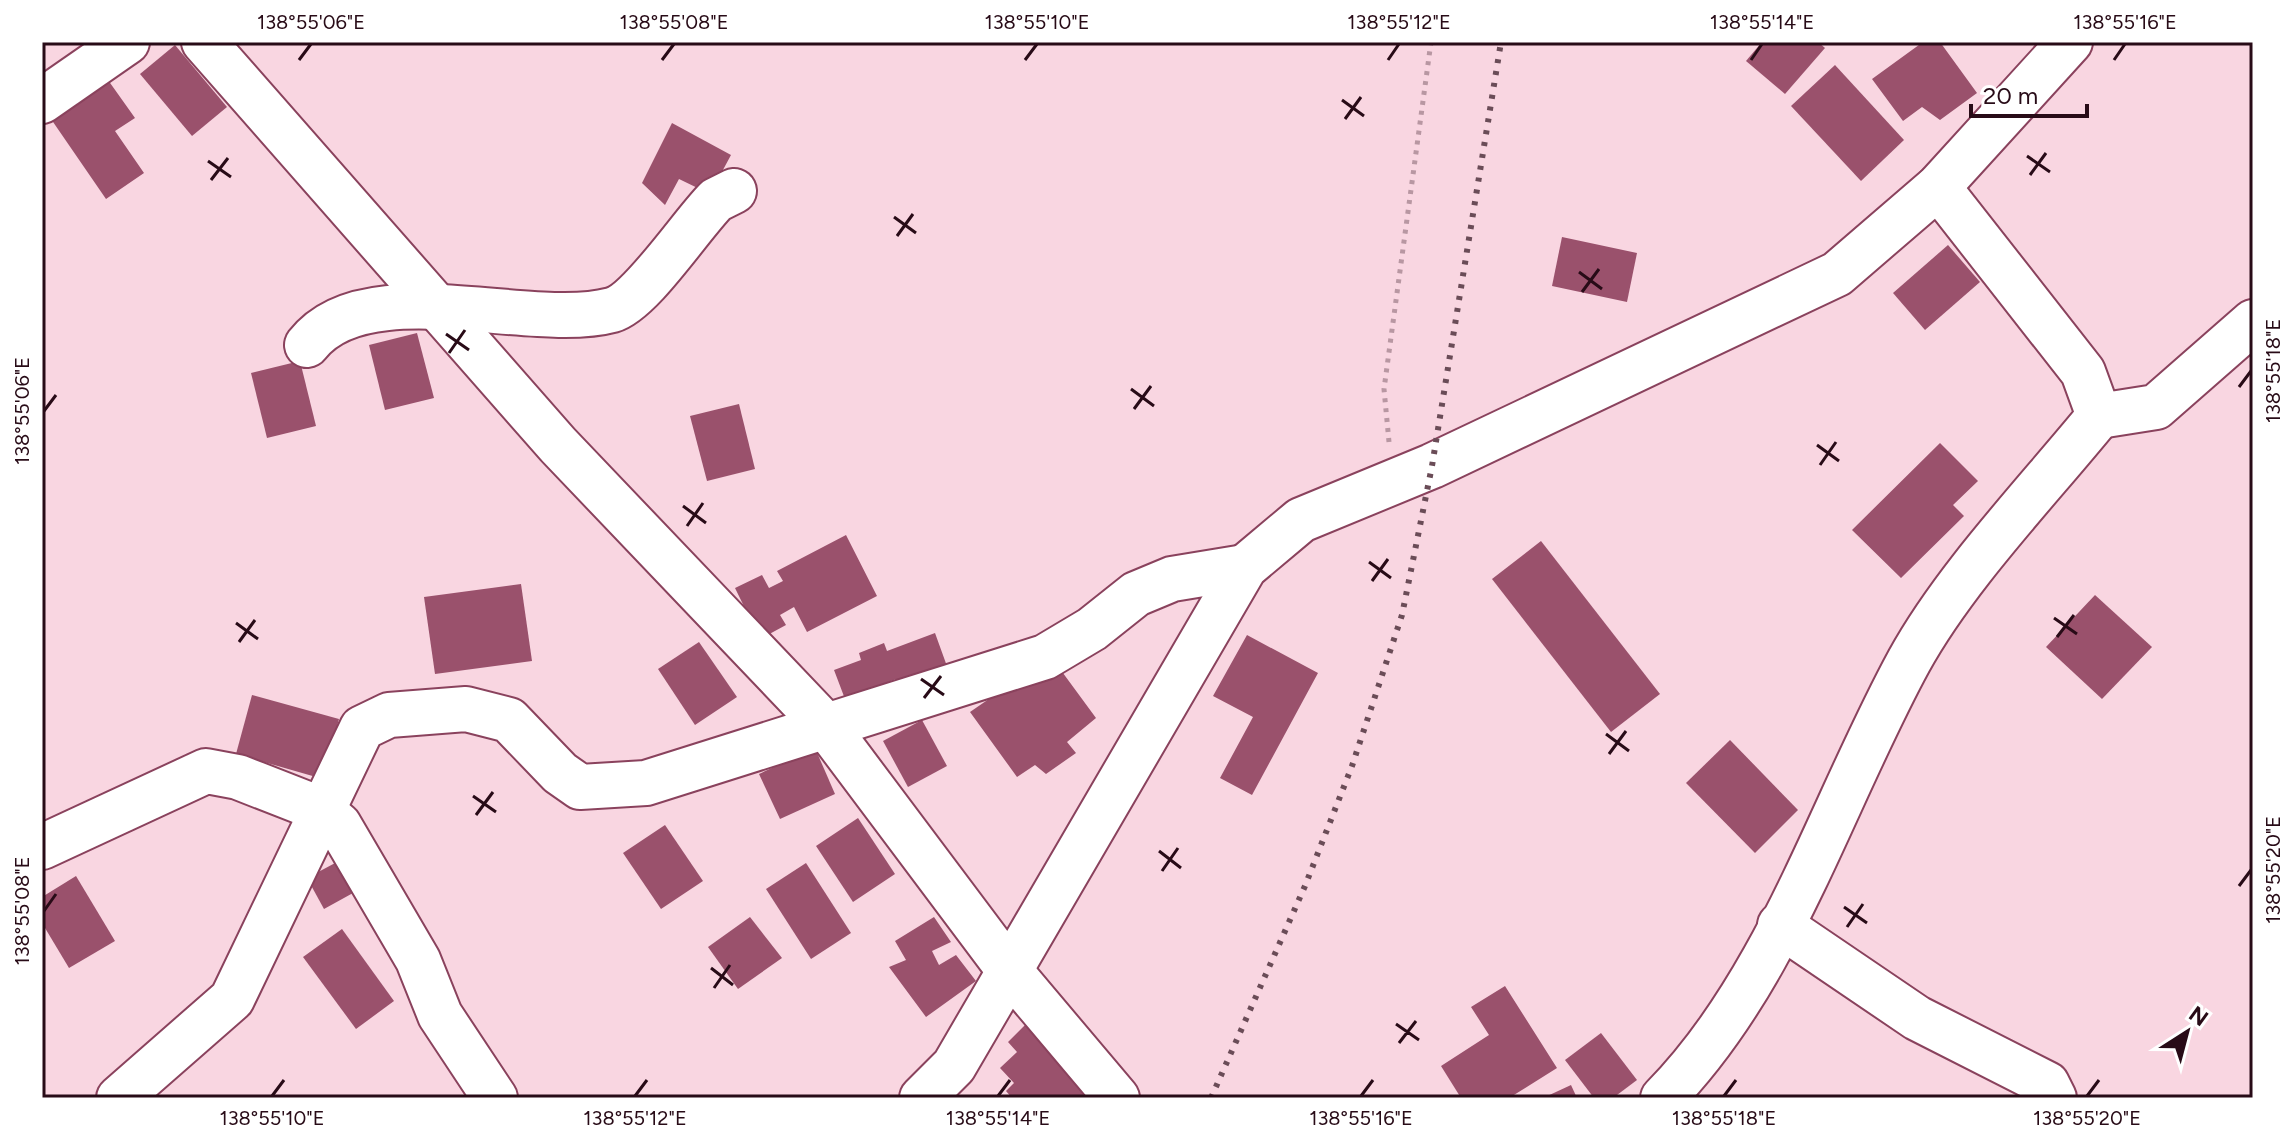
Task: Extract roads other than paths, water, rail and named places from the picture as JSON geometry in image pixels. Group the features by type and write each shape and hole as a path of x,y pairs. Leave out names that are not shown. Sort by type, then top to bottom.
{"street":[{"path":"42,101 127,42"},
{"path":"204,42 558,445 826,726 1009,970 1117,1098"},
{"path":"922,1098 954,1066 1245,567 1301,520 1391,483 1837,274 1938,187 2070,42"},
{"path":"1938,187 2083,372 2099,416"},
{"path":"307,345 317,332 365,310 438,307 578,314 614,310 633,298 716,200 734,191"},
{"path":"1663,1098 1704,1053 1735,1006 1780,925 1910,660 1951,597 2099,416 2156,407 2253,322"},
{"path":"119,1098 232,999 320,809 362,728 389,715 466,709 509,720 560,773 580,787 646,783 1045,657 1092,629 1136,594 1172,579 1245,567"},
{"path":"42,847 206,771 238,777 320,809 339,825 418,960 440,1015 495,1098"},
{"path":"1780,925 1917,1018 2047,1084 2054,1098"}],"railway":[{"path":"1211,1098 1305,886 1352,766 1402,615 1432,466 1501,42"}]}
